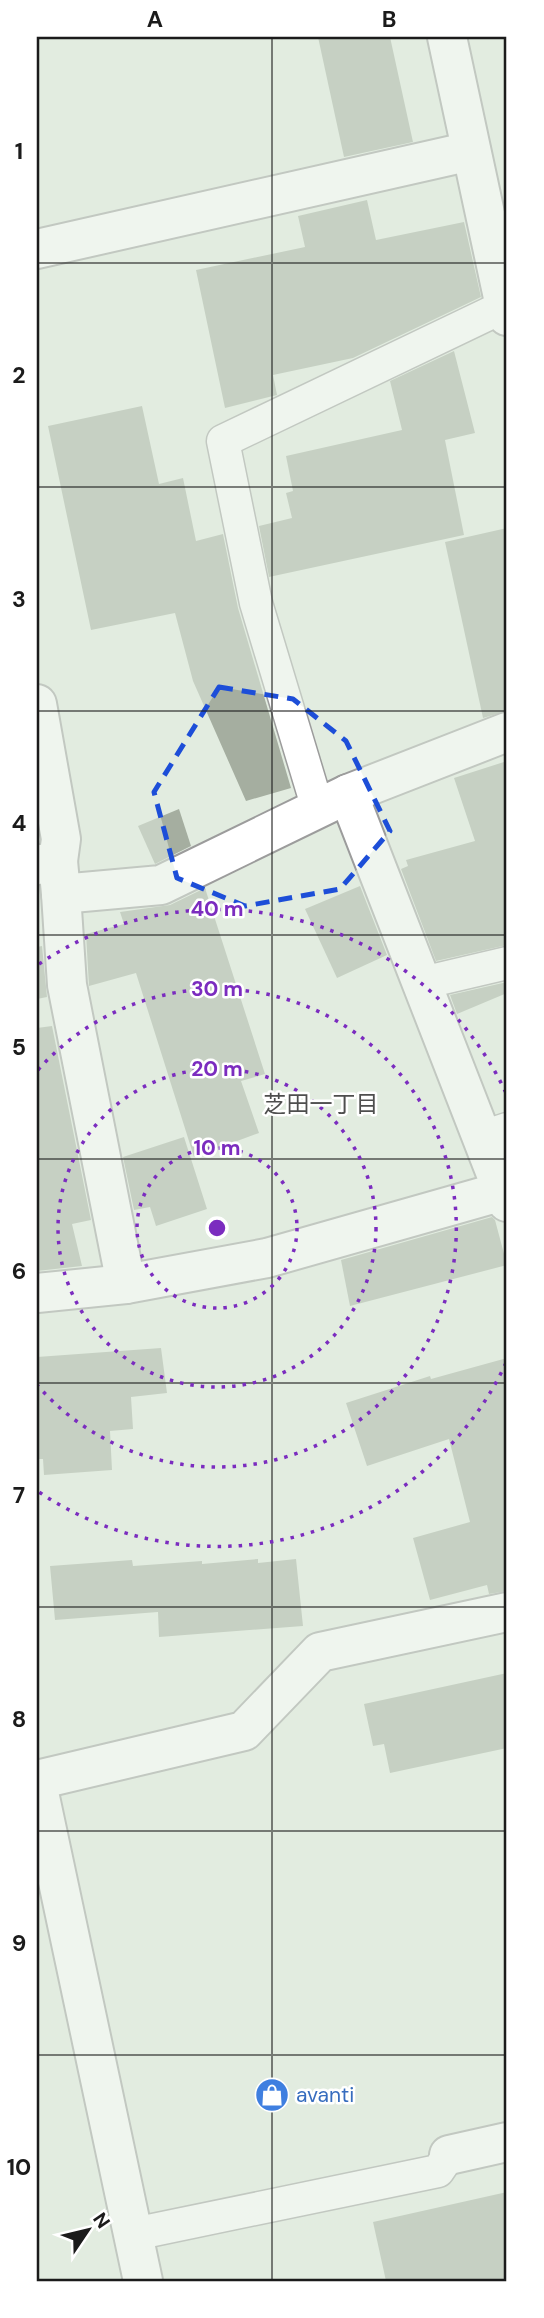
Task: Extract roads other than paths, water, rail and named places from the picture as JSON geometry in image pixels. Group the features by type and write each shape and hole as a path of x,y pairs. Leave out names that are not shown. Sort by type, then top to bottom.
{"street":[{"path":"447,37 506,311"},
{"path":"37,249 471,151"},
{"path":"37,704 61,839 52,873 67,985 126,1284"},
{"path":"52,873 161,885 333,802 507,732"},
{"path":"37,1293 126,1284 267,1258 505,1196 495,1133 333,802"},
{"path":"143,2281 37,1782 244,1731 320,1652 507,1612"},
{"path":"449,2155 507,2142"}],"lane":[{"path":"333,802 256,603 223,441 506,311"},
{"path":"422,983 507,963"},
{"path":"134,2234 438,2171 449,2155"}],"place":[{"name":"avanti","path":"272,2095"}],"district":[{"name":"芝田一丁目","path":"321,1104"}]}
